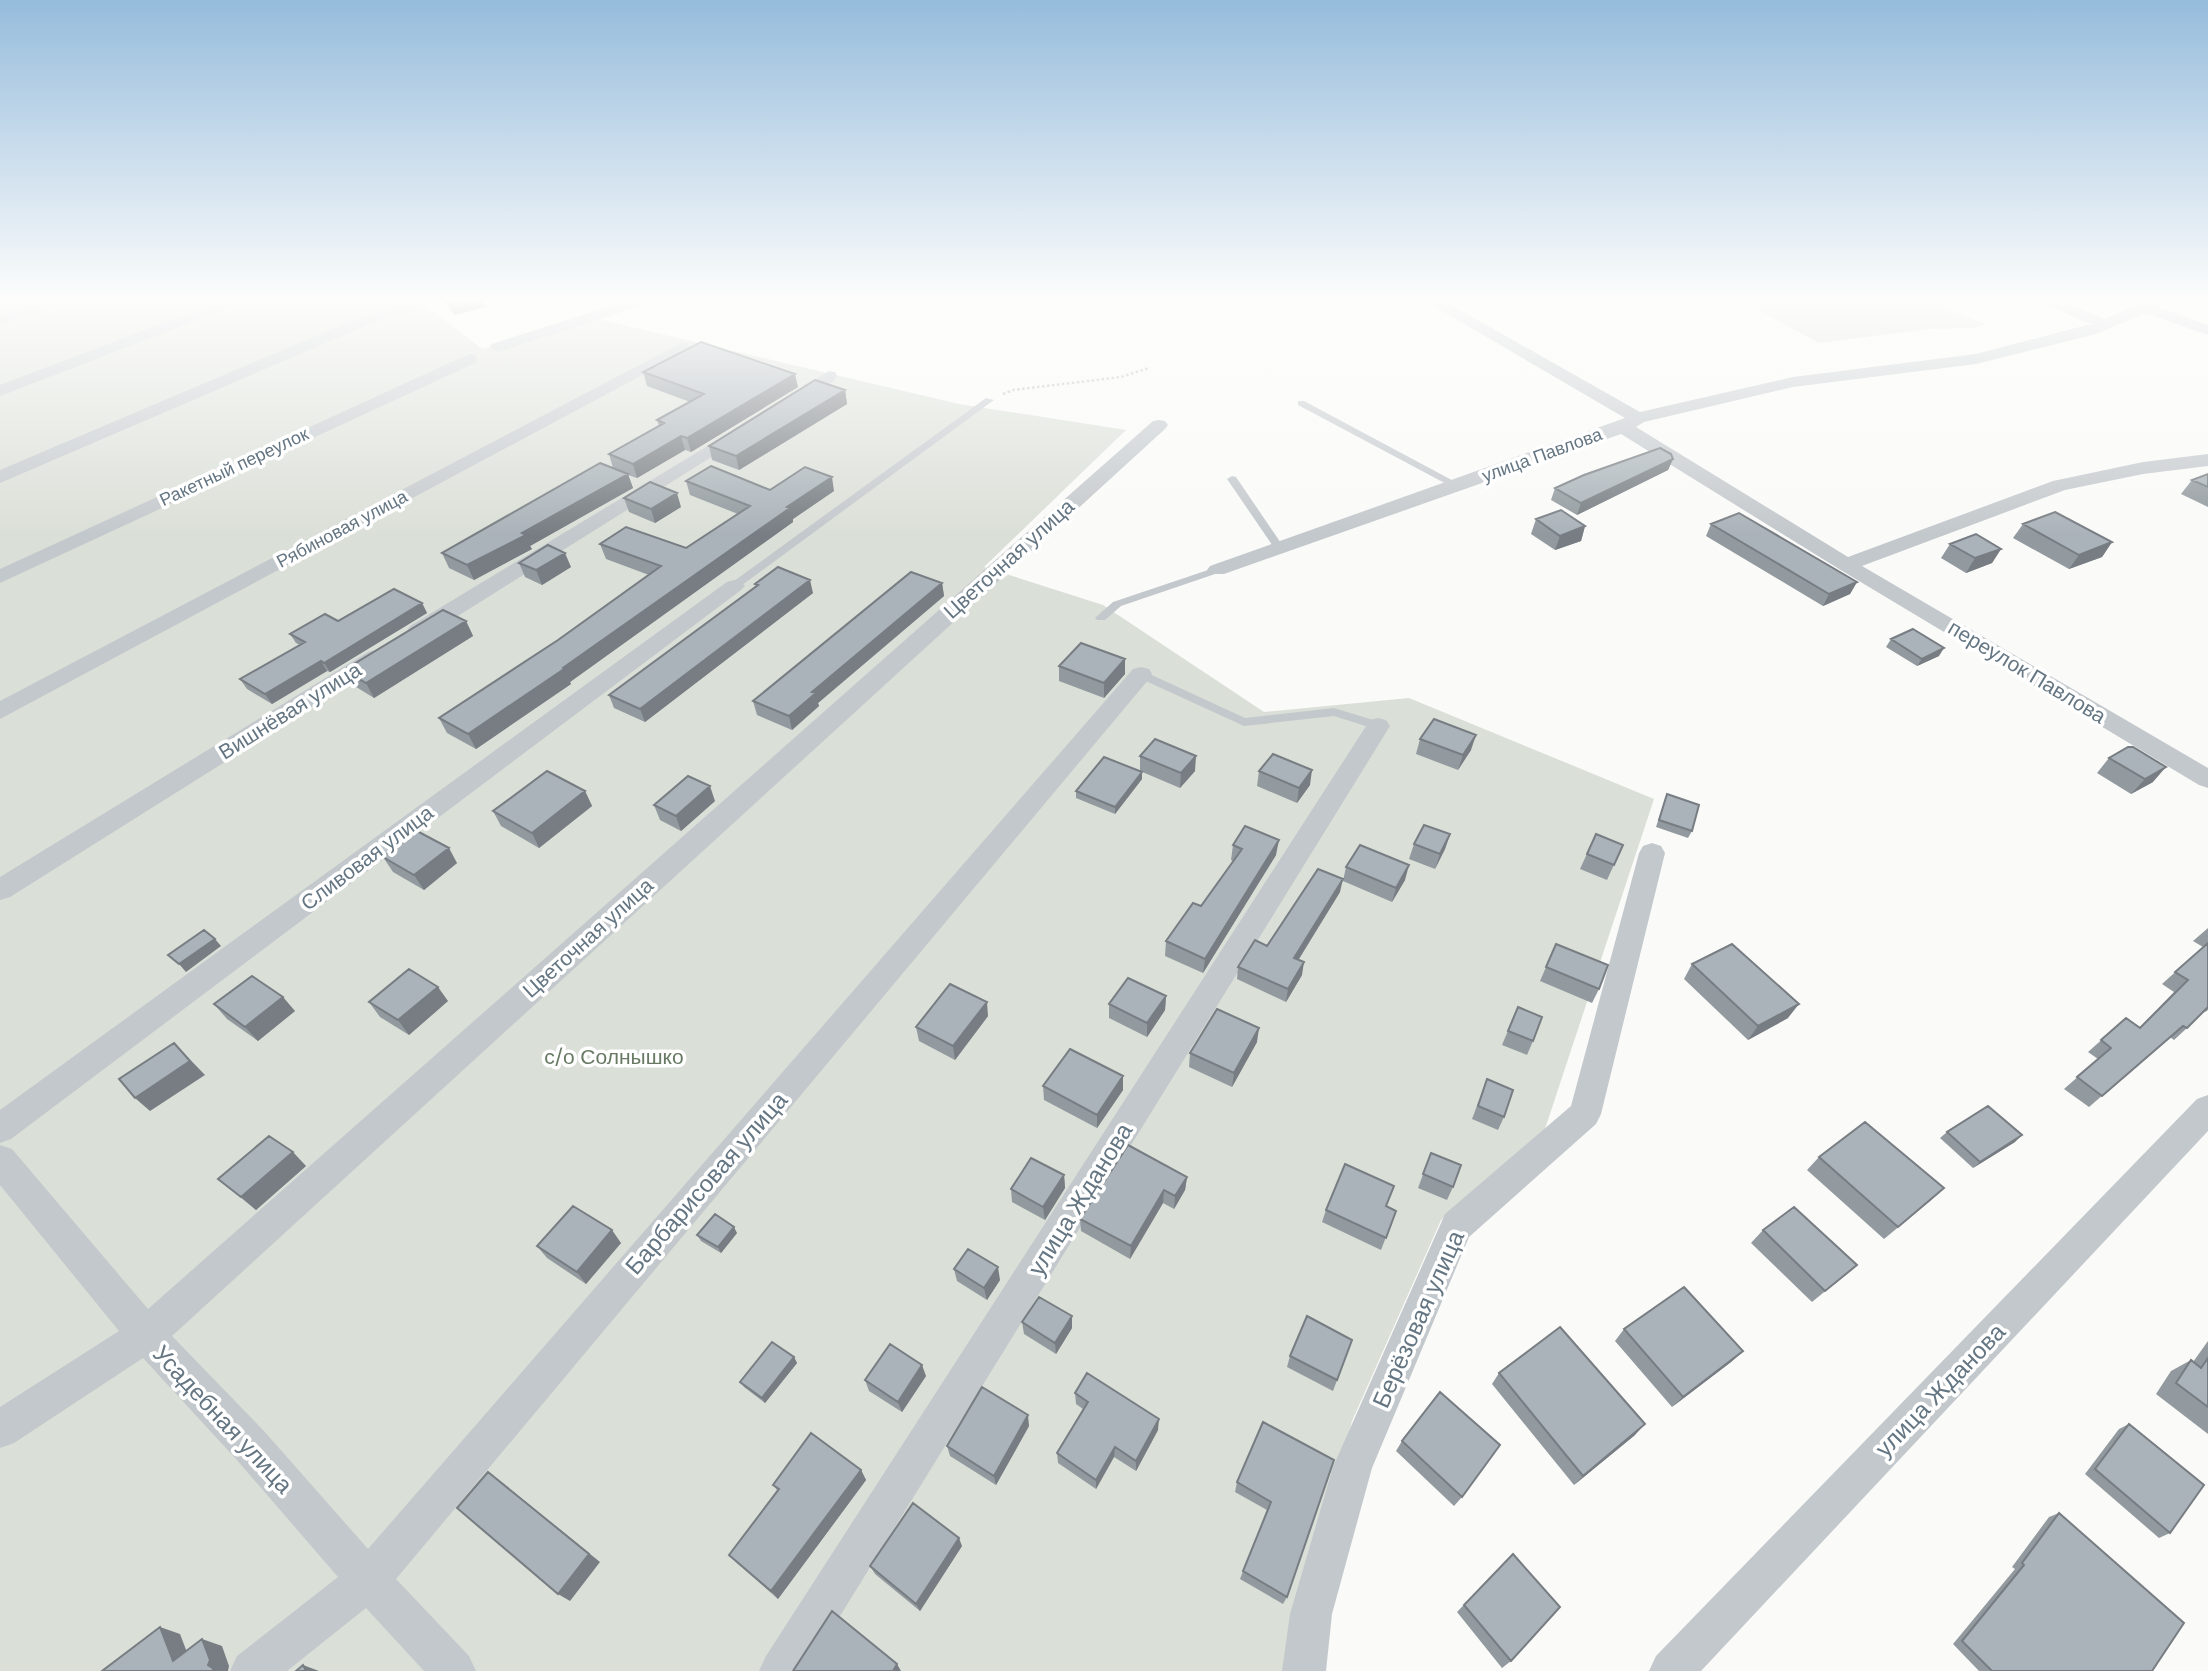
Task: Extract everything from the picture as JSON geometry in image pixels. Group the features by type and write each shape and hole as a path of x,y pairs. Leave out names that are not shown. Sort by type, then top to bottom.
{"street":[{"path":"0,391 31,379"},
{"path":"0,477 229,379"},
{"name":"Ракетный переулок","path":"0,577 426,379"},
{"name":"Рябиновая улица","path":"0,711 623,379"},
{"name":"Вишнёвая улица","path":"0,890 824,379"},
{"name":"переулок Павлова","path":"1561,379 1631,422 1846,565 2208,779"},
{"name":"улица Павлова","path":"1217,570 1631,422 1793,382 1817,379"},
{"name":"Цветочная улица","path":"0,1429 146,1335 1159,425"},
{"path":"1846,565 2060,485 2143,468 2208,460"},
{"name":"Сливовая улица","path":"0,1129 734,586"},
{"name":"Барбарисовая улица","path":"252,1671 368,1580 1141,674"},
{"name":"улица Жданова","path":"781,1671 1378,726"},
{"name":"Берёзовая улица","path":"1304,1671 1311,1614 1353,1467 1457,1226 1585,1114 1652,853"},
{"name":"улица Жданова","path":"1671,1671 2208,1109"},
{"name":"Усадебная улица","path":"0,1160 146,1335 250,1444 368,1580 454,1671"}],"lane":[{"path":"734,586 989,400"},
{"path":"1301,403 1458,486"},
{"path":"1232,479 1280,549"},
{"path":"1101,618 1117,604 1217,570"},
{"path":"1141,674 1244,722 1334,712 1378,726"}],"path":[{"path":"989,400 1013,390 1105,379"}],"green space":[{"name":"с/о Солнышко","path":"0,379 852,379 959,404 1126,430 984,567 1103,605 1264,712 1409,698 1654,799 1543,1135 1441,1220 1352,1421 1282,1671 0,1671"}],"building":[{"path":"662,379 787,379 687,438 681,436 633,464 609,454 664,423 657,420 704,394"},
{"path":"815,380 845,390 736,456 709,446"},
{"path":"1660,448 1671,454 1673,459 1581,503 1555,488 1584,475"},
{"path":"600,463 628,474 522,533 526,535 467,565 442,553"},
{"path":"711,466 770,490 805,467 832,477 564,669 468,734 439,718 558,640 661,566 600,544 626,527 686,548 750,506 686,481"},
{"path":"2208,474 2208,487 2192,480"},
{"path":"650,482 677,493 651,509 624,498"},
{"path":"1561,510 1585,526 1560,536 1536,519"},
{"path":"2055,512 2112,542 2079,555 2023,524"},
{"path":"1739,513 1857,582 1829,594 1711,524"},
{"path":"1976,534 2001,549 1975,558 1950,544"},
{"path":"548,545 565,553 536,570 519,563"},
{"path":"778,567 810,580 640,709 609,695 758,585 755,584"},
{"path":"911,572 942,583 812,692 816,693 789,716 753,701"},
{"path":"394,589 422,603 324,663 321,661 265,694 240,679 305,642 290,634 325,614 338,621"},
{"path":"443,610 466,621 366,683 344,670"},
{"path":"1913,629 1944,648 1922,659 1891,639"},
{"path":"1081,643 1125,659 1104,683 1059,666"},
{"path":"1434,719 1476,735 1463,755 1420,739"},
{"path":"1155,739 1196,756 1181,773 1140,756"},
{"path":"2133,747 2166,767 2145,779 2109,758"},
{"path":"1273,754 1312,770 1299,788 1259,771"},
{"path":"1104,757 1142,772 1115,807 1076,791"},
{"path":"547,771 585,791 532,833 493,811"},
{"path":"688,776 710,786 676,816 654,805"},
{"path":"1667,794 1699,805 1692,831 1659,820"},
{"path":"1424,825 1450,834 1440,854 1414,844"},
{"path":"1245,826 1279,840 1205,959 1166,941 1193,903 1201,906 1242,849 1233,845"},
{"path":"417,831 449,848 414,875 383,857"},
{"path":"1596,834 1623,845 1614,865 1587,854"},
{"path":"1360,845 1409,865 1396,888 1346,867"},
{"path":"1318,869 1343,879 1294,958 1304,962 1288,989 1238,967 1255,940 1267,946"},
{"path":"204,930 215,939 179,964 168,955"},
{"path":"2208,943 2208,1007 2187,1028 2183,1026 2102,1096 2077,1077 2111,1048 2101,1040 2126,1018 2140,1028 2188,980 2175,972"},
{"path":"1556,944 1608,965 1599,989 1546,967"},
{"path":"1732,944 1799,1004 1758,1026 1692,964"},
{"path":"409,969 438,987 398,1020 369,1002"},
{"path":"252,976 283,997 245,1027 214,1004"},
{"path":"1128,978 1166,996 1147,1023 1109,1004"},
{"path":"950,984 987,1002 953,1046 916,1027"},
{"path":"1518,1007 1542,1017 1533,1041 1508,1031"},
{"path":"1217,1009 1259,1028 1234,1073 1190,1053"},
{"path":"174,1043 190,1061 135,1098 119,1079"},
{"path":"1070,1049 1123,1076 1097,1115 1043,1086"},
{"path":"1487,1079 1513,1090 1504,1117 1478,1106"},
{"path":"1988,1106 2022,1135 1980,1162 1947,1132"},
{"path":"1865,1122 1944,1188 1898,1227 1819,1157"},
{"path":"269,1136 293,1152 241,1197 218,1179"},
{"path":"1128,1145 1187,1177 1175,1196 1164,1190 1131,1246 1080,1219"},
{"path":"1431,1153 1461,1165 1453,1187 1423,1174"},
{"path":"1031,1158 1064,1175 1043,1207 1011,1189"},
{"path":"1345,1164 1394,1186 1386,1206 1396,1211 1386,1238 1326,1210"},
{"path":"573,1206 612,1230 577,1272 537,1246"},
{"path":"1794,1207 1857,1265 1825,1291 1763,1230"},
{"path":"715,1214 734,1227 718,1247 697,1235"},
{"path":"968,1249 998,1267 984,1288 954,1269"},
{"path":"1684,1287 1743,1351 1683,1397 1624,1329"},
{"path":"1039,1297 1072,1316 1055,1343 1022,1322"},
{"path":"1307,1316 1352,1340 1337,1380 1290,1356"},
{"path":"1560,1327 1645,1424 1583,1476 1499,1373"},
{"path":"772,1342 794,1357 762,1398 740,1382"},
{"path":"890,1344 922,1365 898,1402 865,1380"},
{"path":"2208,1358 2208,1407 2176,1383 2191,1360 2201,1368"},
{"path":"1087,1373 1159,1419 1136,1461 1115,1447 1096,1480 1057,1453 1088,1402 1075,1393"},
{"path":"982,1387 1028,1415 994,1476 947,1446"},
{"path":"1440,1392 1500,1445 1462,1497 1402,1441"},
{"path":"1263,1422 1334,1460 1287,1597 1243,1571 1271,1502 1237,1482"},
{"path":"2129,1424 2204,1485 2170,1533 2095,1469"},
{"path":"811,1433 861,1470 771,1591 729,1555 779,1489 773,1485"},
{"path":"488,1472 589,1554 558,1594 457,1508"},
{"path":"913,1503 959,1538 916,1604 870,1566"},
{"path":"2059,1513 2184,1623 2152,1671 1992,1671 1962,1641 2024,1565 2022,1563"},
{"path":"1513,1554 1560,1607 1511,1661 1464,1605"},
{"path":"832,1611 897,1664 893,1671 793,1671"},
{"path":"160,1627 173,1661 202,1639 210,1660 208,1665 214,1669 102,1671"}]}
